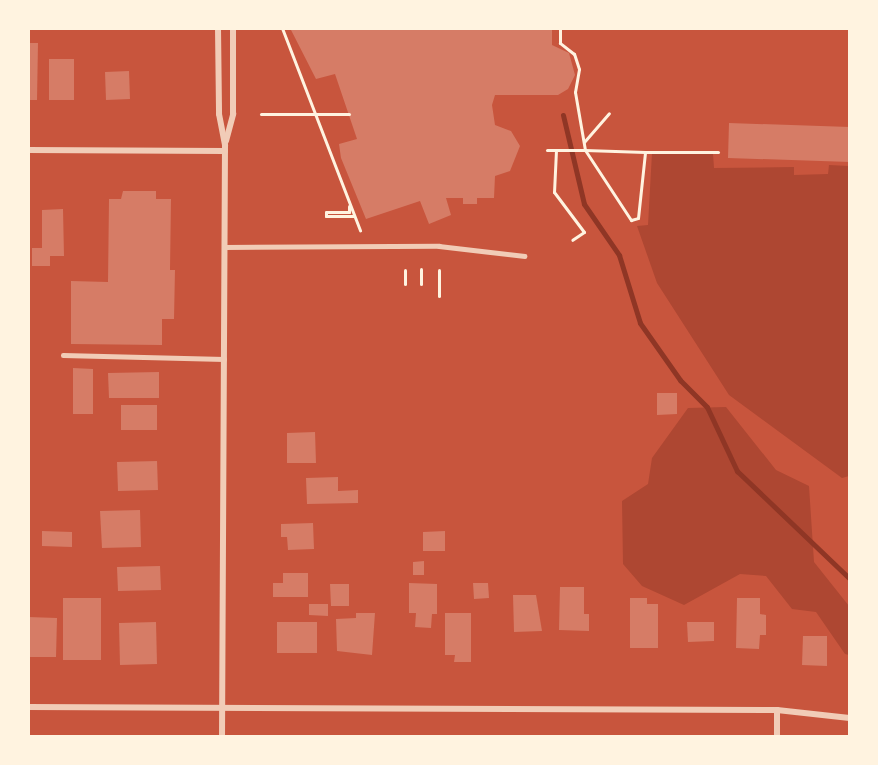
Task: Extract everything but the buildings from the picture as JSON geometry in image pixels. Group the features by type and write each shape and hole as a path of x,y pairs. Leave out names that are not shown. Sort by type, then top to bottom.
{"street":[{"path":"218,28 219,114 225,148 222,736"},
{"path":"225,148 233,114 233,28"},
{"path":"28,150 225,148"},
{"path":"28,707 222,709 258,706 777,710 849,718"},
{"path":"777,710 777,736"}],"lane":[{"path":"224,247 439,246 524,256"},
{"path":"63,356 224,359"}],"path":[{"path":"282,28 318,114 360,230"},
{"path":"560,28 560,43 573,54 579,69 575,92 585,150 631,220 638,218 645,152"},
{"path":"584,142 609,112"},
{"path":"261,114 349,114"},
{"path":"547,150 718,152"},
{"path":"556,150 554,192 584,232 572,240"},
{"path":"349,204 349,212 326,212 326,216 354,216"},
{"path":"422,269 422,284"},
{"path":"405,270 405,284"},
{"path":"439,270 439,296"}],"shaded area":[{"path":"652,153 713,154 714,168 794,167 794,175 828,174 829,165 849,166 849,476 842,478 729,395 657,283 637,226 648,225"},
{"path":"726,407 776,470 809,486 814,562 849,606 849,655 845,654 816,612 792,609 766,576 740,574 684,605 642,586 623,564 622,501 648,484 652,458 688,408"}],"waterway":[{"path":"563,115 584,204 619,255 640,323 680,380 707,407 737,471 850,579"}]}
